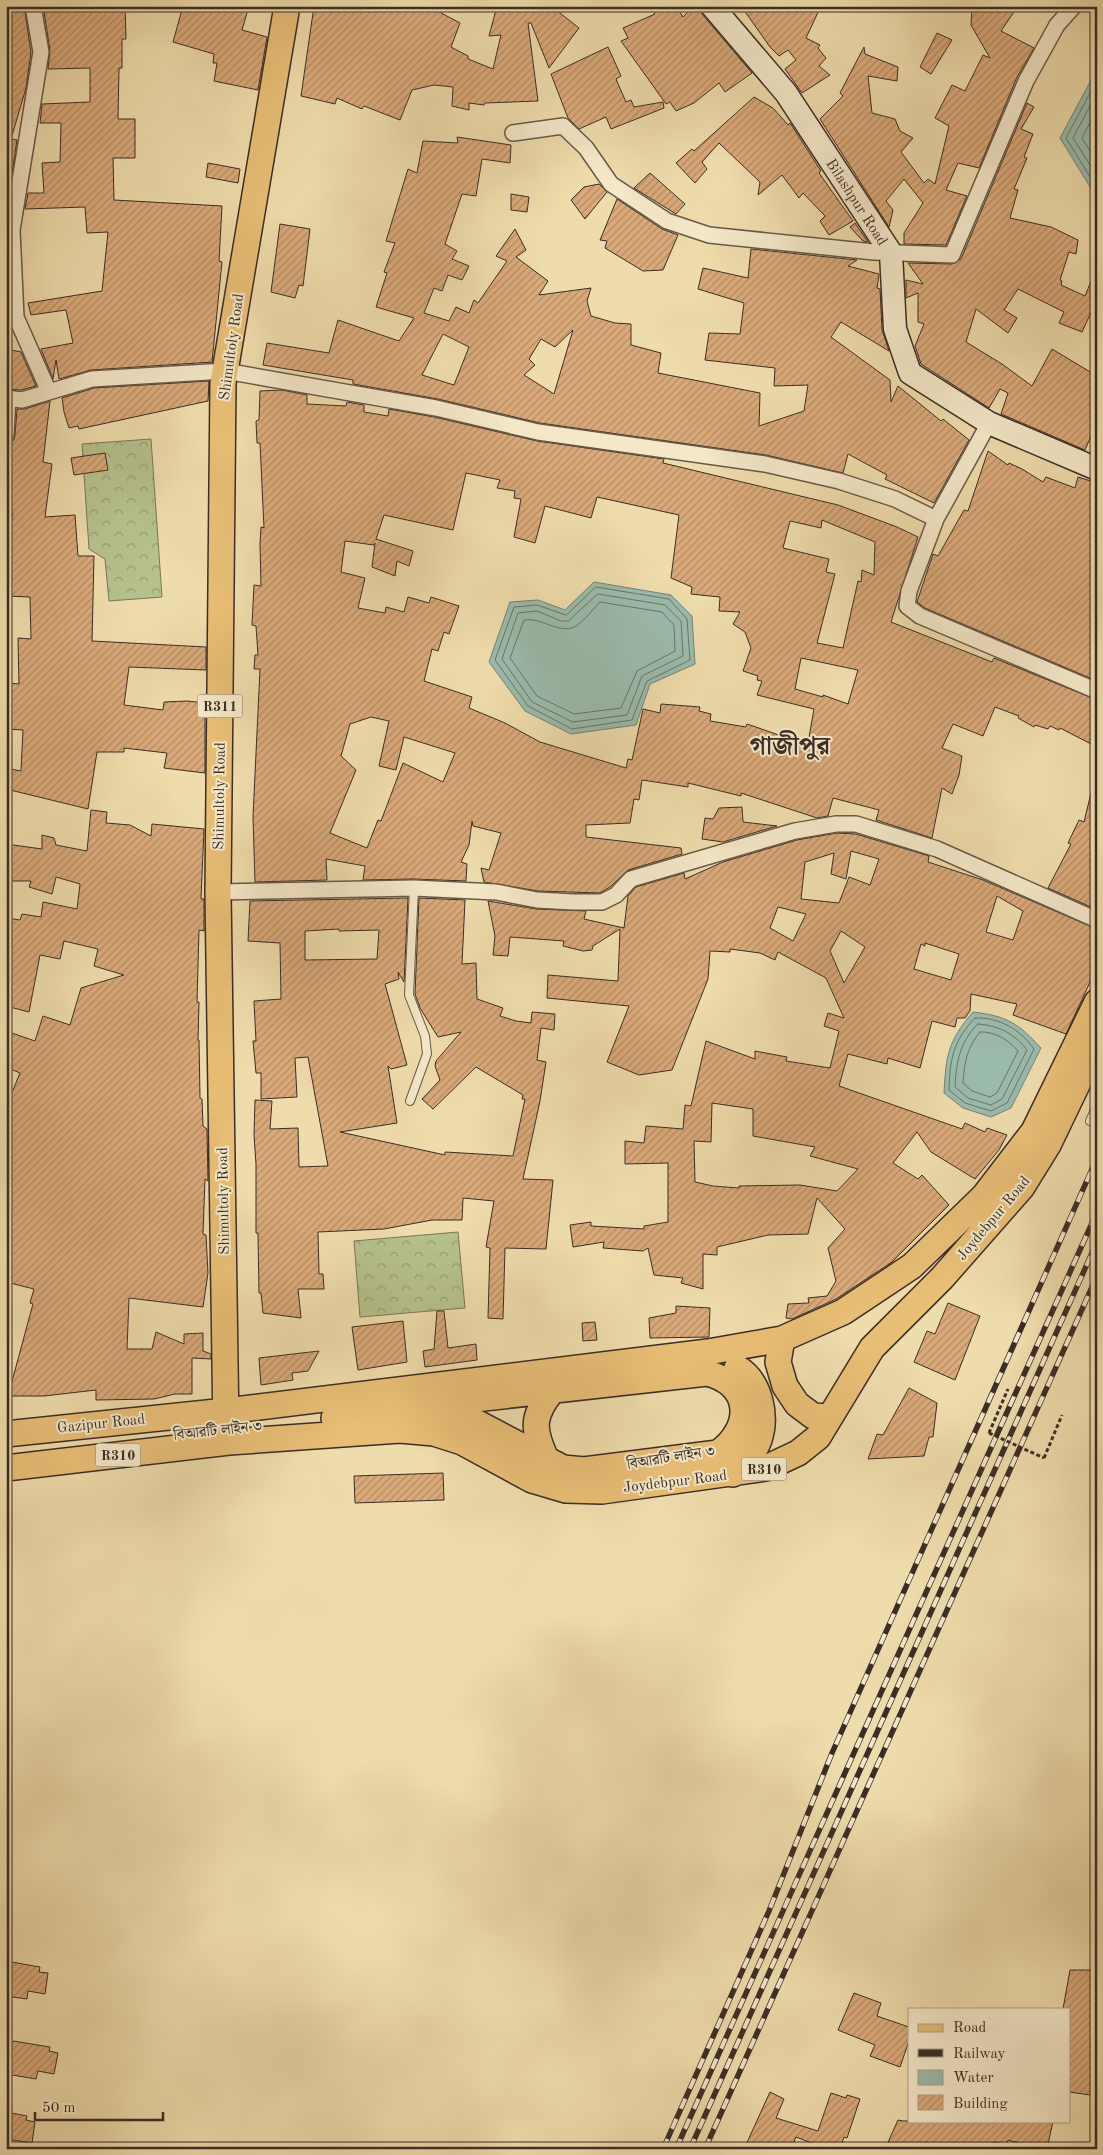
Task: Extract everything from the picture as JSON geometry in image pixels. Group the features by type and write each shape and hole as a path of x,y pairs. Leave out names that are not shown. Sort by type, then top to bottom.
{"main road":[{"name":"Shimultoly Road","path":"227,1427 218,892 224,383 287,6"},
{"name":"Bilashpur Road","path":"712,6 786,93 891,253 895,330 910,373 989,423 1097,469"},
{"name":"Joydebpur Road","path":"227,1427 782,1339 843,1312 912,1266 984,1196 1034,1131 1097,1002"},
{"name":"Joydebpur Road","path":"227,1427 400,1430 434,1433 462,1442 532,1480 566,1490 602,1491 766,1468 798,1453 818,1437 872,1348 942,1278 1022,1186 1048,1145 1097,1043"},
{"path":"782,1339 778,1362 785,1386 797,1404 813,1416 829,1417"},
{"path":"708,1352 742,1371 753,1383 760,1402 763,1420 759,1440 752,1454 733,1474"},
{"name":"বিআরটি লাইন ৩","path":"6,1452 227,1427 430,1409 466,1400 707,1373 722,1377 737,1388 743,1407 740,1426 737,1432 730,1444 718,1453 584,1470 563,1468 468,1418 430,1409"},
{"path":"546,1459 540,1445 535,1420 541,1405 552,1391"},
{"name":"Gazipur Road","path":"6,1434 227,1427"},
{"name":"R310","path":"6,1468 227,1427"}],"street":[{"path":"33,6 41,52 12,230 12,240 16,317 49,392"},
{"path":"513,133 563,126 586,148 611,184 667,221 709,235 891,253 952,255 1026,81 1057,26 1074,6"},
{"path":"6,434 7,398 22,400 92,379 226,372 436,408 538,432 765,464 839,481 895,499 936,519"},
{"path":"989,423 936,519 909,591 907,606 920,616 1097,691"},
{"path":"218,892 414,888 496,892 537,900 602,902 616,895 631,879 795,831 836,824 856,824 937,849 1097,920"}],"lane":[{"path":"410,1102 427,1054 425,1036 410,995 414,888"},
{"path":"1090,1121 1097,1106"}],"path":[{"path":"1008,1389 989,1433 1044,1458 1062,1415"}],"green space":[{"path":"151,439 162,597 109,601 105,559 89,549 82,444"},
{"path":"458,1232 465,1308 360,1317 354,1241"}],"water":[{"path":"1097,69 1097,198 1060,138"},
{"path":"594,582 671,595 692,616 695,664 650,684 636,725 571,734 525,711 489,662 510,602 538,600 565,610"},
{"path":"973,1012 995,1016 1011,1022 1025,1032 1041,1048 1011,1108 991,1117 963,1108 944,1093 947,1058 953,1040"}],"building":[{"path":"6,6 24,6 31,52 26,88 11,139 17,140 11,180 6,180"},
{"path":"43,6 125,6 126,39 122,39 122,68 119,68 118,119 135,119 135,158 113,158 114,200 222,206 219,261 222,262 212,362 91,370 59,379 56,360 53,379 41,349 73,343 66,310 31,315 28,303 102,291 108,232 87,233 85,207 25,209 28,193 44,193 42,163 60,162 61,123 40,123 42,104 90,102 90,68 48,69 50,50"},
{"path":"183,6 249,6 242,30 267,37 258,90 214,81 217,63 213,63 214,54 173,42"},
{"path":"314,6 428,6 460,23 451,47 468,56 468,59 493,69 501,35 489,36 497,6 551,6 579,28 549,68 531,23 528,23 538,101 485,103 484,105 469,103 469,110 452,106 453,87 434,85 412,90 400,120 364,106 362,109 337,98 335,104 301,96"},
{"path":"647,6 676,6 683,17 694,6 699,6 702,14 752,73 725,92 719,83 694,103 676,111 670,102 666,104 621,41 628,38 623,28 655,14"},
{"path":"741,6 821,6 806,38 820,45 818,48 826,58 819,66 830,75 802,93 785,69 796,60 788,50 779,56 770,47"},
{"path":"972,6 1018,6 1001,31 1034,48 1017,77 979,168 958,163 946,190 967,196 946,245 904,244 904,233 923,203 904,179 886,201 893,210 889,227 820,119 843,96 840,93 864,47 865,54 898,67 897,81 868,76 872,113 895,119 900,131 913,138 901,152 924,183 928,179 935,184 949,126 935,118 952,85 965,91 983,55 990,58 971,25"},
{"path":"937,33 952,40 931,74 920,67"},
{"path":"608,47 621,76 616,79 626,102 631,100 634,107 663,102 664,108 611,129 606,117 579,129 568,118 551,74"},
{"path":"754,97 773,108 788,125 790,123 821,171 819,173 853,221 829,235 820,221 825,216 803,193 799,198 782,175 758,195 760,182 719,143 702,162 707,169 695,183 676,163 692,149 694,151"},
{"path":"1027,103 1034,107 1021,129 1033,134 1024,157 1027,158 1014,189 1018,190 1010,218 1051,227 1078,240 1076,254 1069,252 1060,280 1062,281 1061,285 1085,296 1097,267 1097,309 1093,308 1082,332 1059,323 1064,312 1018,289 1004,310 1017,318 1008,333 976,309 966,342 1002,364 1032,386 1052,349 1097,376 1097,422 1085,450 1001,414 1008,393 1000,389 989,408 921,364 915,346 924,324 918,322 918,293 906,298 906,280 923,284 908,263 952,264 961,259"},
{"path":"457,137 511,145 510,163 482,159 476,196 462,194 445,244 457,251 452,259 469,266 462,280 448,275 442,291 434,288 424,313 449,321 456,307 469,313 474,300 478,303 507,261 496,256 515,229 526,250 516,257 548,281 539,295 591,288 587,301 591,316 615,323 631,324 631,345 661,353 658,373 760,393 759,426 804,411 808,385 774,386 775,368 705,360 709,333 740,334 744,303 698,289 703,268 748,278 751,249 857,260 848,266 879,274 877,288 880,289 882,330 889,351 841,322 831,337 890,380 891,402 898,386 941,421 943,419 969,440 934,503 885,479 887,475 848,454 843,473 766,455 540,423 438,399 353,384 353,380 263,365 267,343 329,353 338,320 399,341 414,318 376,307 387,273 384,272 395,243 386,241 408,169 417,173 423,141 458,143","holes":["573,330 554,394 524,375 535,365 529,359 541,339 555,347","443,334 469,347 454,385 422,375"]},
{"path":"208,163 240,169 238,183 206,177"},
{"path":"650,173 685,204 676,214 634,188"},
{"path":"599,184 607,192 585,219 571,200 584,187"},
{"path":"511,194 529,197 527,212 511,210"},
{"path":"617,199 662,229 678,235 663,270 643,271 605,248 607,241 600,240"},
{"path":"855,223 868,242 863,241 850,227"},
{"path":"280,224 310,229 303,286 299,285 295,298 271,292"},
{"path":"6,349 21,352 36,386 21,390 6,389"},
{"path":"209,381 208,401 79,429 78,426 69,428 64,412 62,398 94,388"},
{"path":"282,390 307,395 307,404 346,406 347,402 364,405 364,412 388,416 389,409 434,417 537,441 664,459 663,463 838,505 897,527 918,537 891,622 992,662 994,658 1097,700 1097,747 1060,728 1059,730 1050,726 1048,729 1035,725 1034,727 1018,718 1019,716 995,707 983,736 953,724 942,748 962,756 959,775 952,794 942,788 932,838 876,820 879,810 833,798 828,816 817,818 741,793 741,796 688,783 688,787 642,780 639,800 634,799 630,823 586,825 586,837 681,848 682,854 628,870 610,887 600,893 538,891 484,882 481,868 489,870 501,833 473,826 472,821 469,845 461,862 467,864 466,881 363,880 365,866 326,859 327,880 255,882 253,817 260,669 254,669 255,655 258,655 256,626 252,625 254,585 261,586 260,544 261,527 264,528 260,443 257,443 256,421 259,420 260,391","holes":["466,473 500,480 497,488 515,491 514,498 521,499 514,537 535,543 545,506 591,518 597,497 679,515 671,578 692,587 691,594 720,597 719,611 740,612 733,624 745,632 751,648 743,671 758,676 757,680 762,681 757,695 814,709 808,743 803,741 802,743 747,724 746,727 710,721 711,714 699,711 700,707 661,704 660,713 643,709 632,760 628,759 626,768 540,742 505,723 469,708 472,697 424,681 432,649 438,651 444,632 449,634 459,606 431,597 429,603 408,597 404,612 386,607 385,613 358,608 365,578 341,572 345,541 374,545 375,543 372,567 395,576 397,561 409,566 413,551 376,539 384,515 453,530","822,520 875,542 874,575 862,570 861,582 858,581 843,648 817,643 835,574 826,572 829,559 783,548 790,521 821,528","801,658 858,670 848,704 823,695 823,697 795,689","371,717 389,721 379,766 396,770 404,737 455,753 443,782 403,763 381,821 378,820 367,848 330,833 356,770 341,756 350,724"]},
{"path":"50,401 43,462 52,464 45,517 75,515 78,556 94,556 92,641 206,647 206,670 129,667 124,705 163,710 164,702 187,701 205,703 205,773 164,768 167,753 124,748 124,752 97,752 88,809 6,789 6,768 21,771 23,730 6,729 9,683 19,684 18,638 31,639 30,597 6,596 6,541 13,513 7,512 9,491 6,488 6,480 10,454 6,454 6,443 14,440 17,409 25,409"},
{"path":"988,451 1008,465 1009,463 1022,469 1043,482 1046,477 1075,488 1078,477 1097,483 1097,681 925,608 917,602 933,554 938,556 964,510 968,511"},
{"path":"105,453 108,470 74,475 71,458"},
{"path":"1092,789 1097,790 1097,893 1091,907 1048,888 1071,844 1068,843 1079,820 1084,822"},
{"path":"742,807 743,822 777,826 723,842 702,839 705,818 713,819 719,808"},
{"path":"91,810 107,812 106,823 130,825 151,836 152,824 204,829 201,899 204,899 204,931 199,930 197,1002 199,1002 200,1098 202,1099 203,1126 207,1129 208,1181 205,1179 203,1234 206,1235 208,1273 203,1307 129,1298 127,1349 152,1349 156,1332 184,1344 184,1334 203,1333 203,1351 211,1354 211,1359 192,1358 192,1394 175,1394 154,1399 96,1400 96,1390 44,1396 8,1396 33,1304 30,1303 34,1289 6,1282 6,1107 20,1073 6,1067 6,1041 9,1032 35,1041 43,1016 70,1025 81,988 124,975 94,966 98,949 64,941 60,959 40,955 29,1012 6,1006 6,918 20,920 22,914 41,917 43,902 77,909 80,884 56,877 52,894 29,887 31,881 6,881 6,844 42,849 42,835 54,838 56,845 87,851"},
{"path":"837,833 856,834 929,856 928,862 983,880 1097,929 1097,967 1066,1034 1013,1015 1017,1004 971,994 970,1011 965,1018 957,1018 955,1027 932,1021 920,1068 888,1058 887,1064 848,1054 839,1086 962,1129 965,1123 985,1132 987,1128 1007,1135 999,1150 975,1179 931,1152 917,1132 893,1163 918,1179 922,1175 949,1205 892,1262 836,1299 792,1319 786,1318 788,1304 809,1303 808,1298 827,1296 836,1281 828,1248 845,1229 817,1198 808,1234 768,1235 717,1247 717,1255 703,1254 703,1289 681,1283 683,1278 654,1275 648,1248 643,1251 603,1248 604,1242 573,1247 570,1225 591,1222 591,1226 644,1229 644,1226 668,1222 668,1163 625,1164 625,1141 644,1143 646,1126 683,1129 685,1105 691,1106 706,1041 755,1059 755,1051 787,1057 786,1061 830,1068 839,1031 824,1026 828,1013 844,1018 826,978 778,952 775,960 760,953 730,949 730,952 710,951 708,979 672,1070 639,1075 607,1062 629,1006 547,998 548,975 618,981 620,929 593,946 592,950 583,951 563,946 564,941 510,937 508,956 493,955 495,936 488,901 536,909 586,911 584,919 624,928 628,896 636,887 684,873 685,879 723,862 797,840","holes":["851,851 879,859 870,885 849,877 839,903 801,899 805,862 834,853 831,874 846,879","997,896 1023,911 1013,940 986,932","778,907 806,914 793,941 770,928","841,931 865,947 844,983 830,951","925,943 959,954 951,980 914,969 921,944 925,946","712,1103 753,1109 753,1136 815,1147 810,1156 858,1169 837,1191 800,1185 739,1186 739,1188 713,1186 695,1182 694,1141 711,1142"]},
{"path":"408,898 404,982 398,972 399,979 385,984 407,1065 391,1069 388,1066 397,1123 340,1132 445,1155 445,1152 513,1156 525,1099 522,1099 523,1095 476,1067 433,1109 422,1099 440,1080 435,1066 436,1061 461,1032 438,1037 420,1008 415,994 419,898 465,900 462,964 476,963 477,999 503,1008 500,1016 516,1021 531,1023 532,1012 555,1014 554,1030 541,1028 537,1060 546,1062 540,1101 523,1179 553,1180 546,1249 505,1248 503,1319 488,1318 490,1248 486,1247 494,1201 463,1198 462,1220 432,1220 384,1229 318,1232 319,1274 323,1274 324,1289 298,1289 301,1318 263,1313 261,1293 259,1293 258,1233 256,1233 255,1100 272,1101 270,1129 298,1128 299,1167 328,1166 308,1057 295,1058 297,1097 261,1099 261,1073 256,1073 253,1041 256,1041 254,1001 281,999 280,943 248,941 250,901","holes":["339,929 339,931 379,930 377,959 305,960 305,931"]},
{"path":"948,1303 980,1316 955,1380 914,1362 927,1331 935,1334"},
{"path":"676,1306 710,1308 709,1337 650,1338 649,1318 676,1313"},
{"path":"437,1311 444,1311 448,1348 476,1344 477,1360 425,1367 423,1351 434,1349"},
{"path":"403,1321 407,1362 358,1370 352,1327"},
{"path":"595,1322 597,1340 583,1341 582,1323"},
{"path":"319,1351 308,1371 292,1373 293,1380 261,1385 259,1358"},
{"path":"909,1388 937,1403 933,1437 929,1437 924,1456 868,1459 877,1434 883,1435"},
{"path":"443,1473 444,1500 355,1503 354,1476"},
{"path":"6,1961 40,1967 39,1972 48,1973 45,1994 28,1991 27,1999 6,1996"},
{"path":"1070,1970 1097,1970 1097,2007 1091,2044 1092,2047 1097,2047 1097,2096 1070,2092 1070,2008 1063,2008"},
{"path":"854,1993 881,2003 877,2016 908,2027 908,2044 900,2067 870,2056 875,2045 838,2030"},
{"path":"13,2041 50,2047 49,2051 58,2053 54,2074 38,2071 36,2079 6,2074 6,2043 12,2044"},
{"path":"770,2092 784,2099 776,2118 818,2131 831,2093 846,2098 847,2095 860,2099 847,2138 844,2137 840,2149 827,2149 796,2137 791,2149 744,2149"},
{"path":"6,2112 27,2116 26,2120 35,2122 32,2143 6,2139"},
{"path":"898,2120 908,2122 1053,2122 1047,2149 1038,2149 1008,2140 1006,2144 994,2142 993,2149 885,2149"}],"railway":[{"path":"663,2149 769,1911 832,1753 1097,1158"},
{"path":"676,2149 1097,1212"},
{"path":"690,2149 1097,1242"},
{"path":"705,2149 1097,1276"}],"district":[{"name":"গাজীপুর","path":"790,745"}]}
